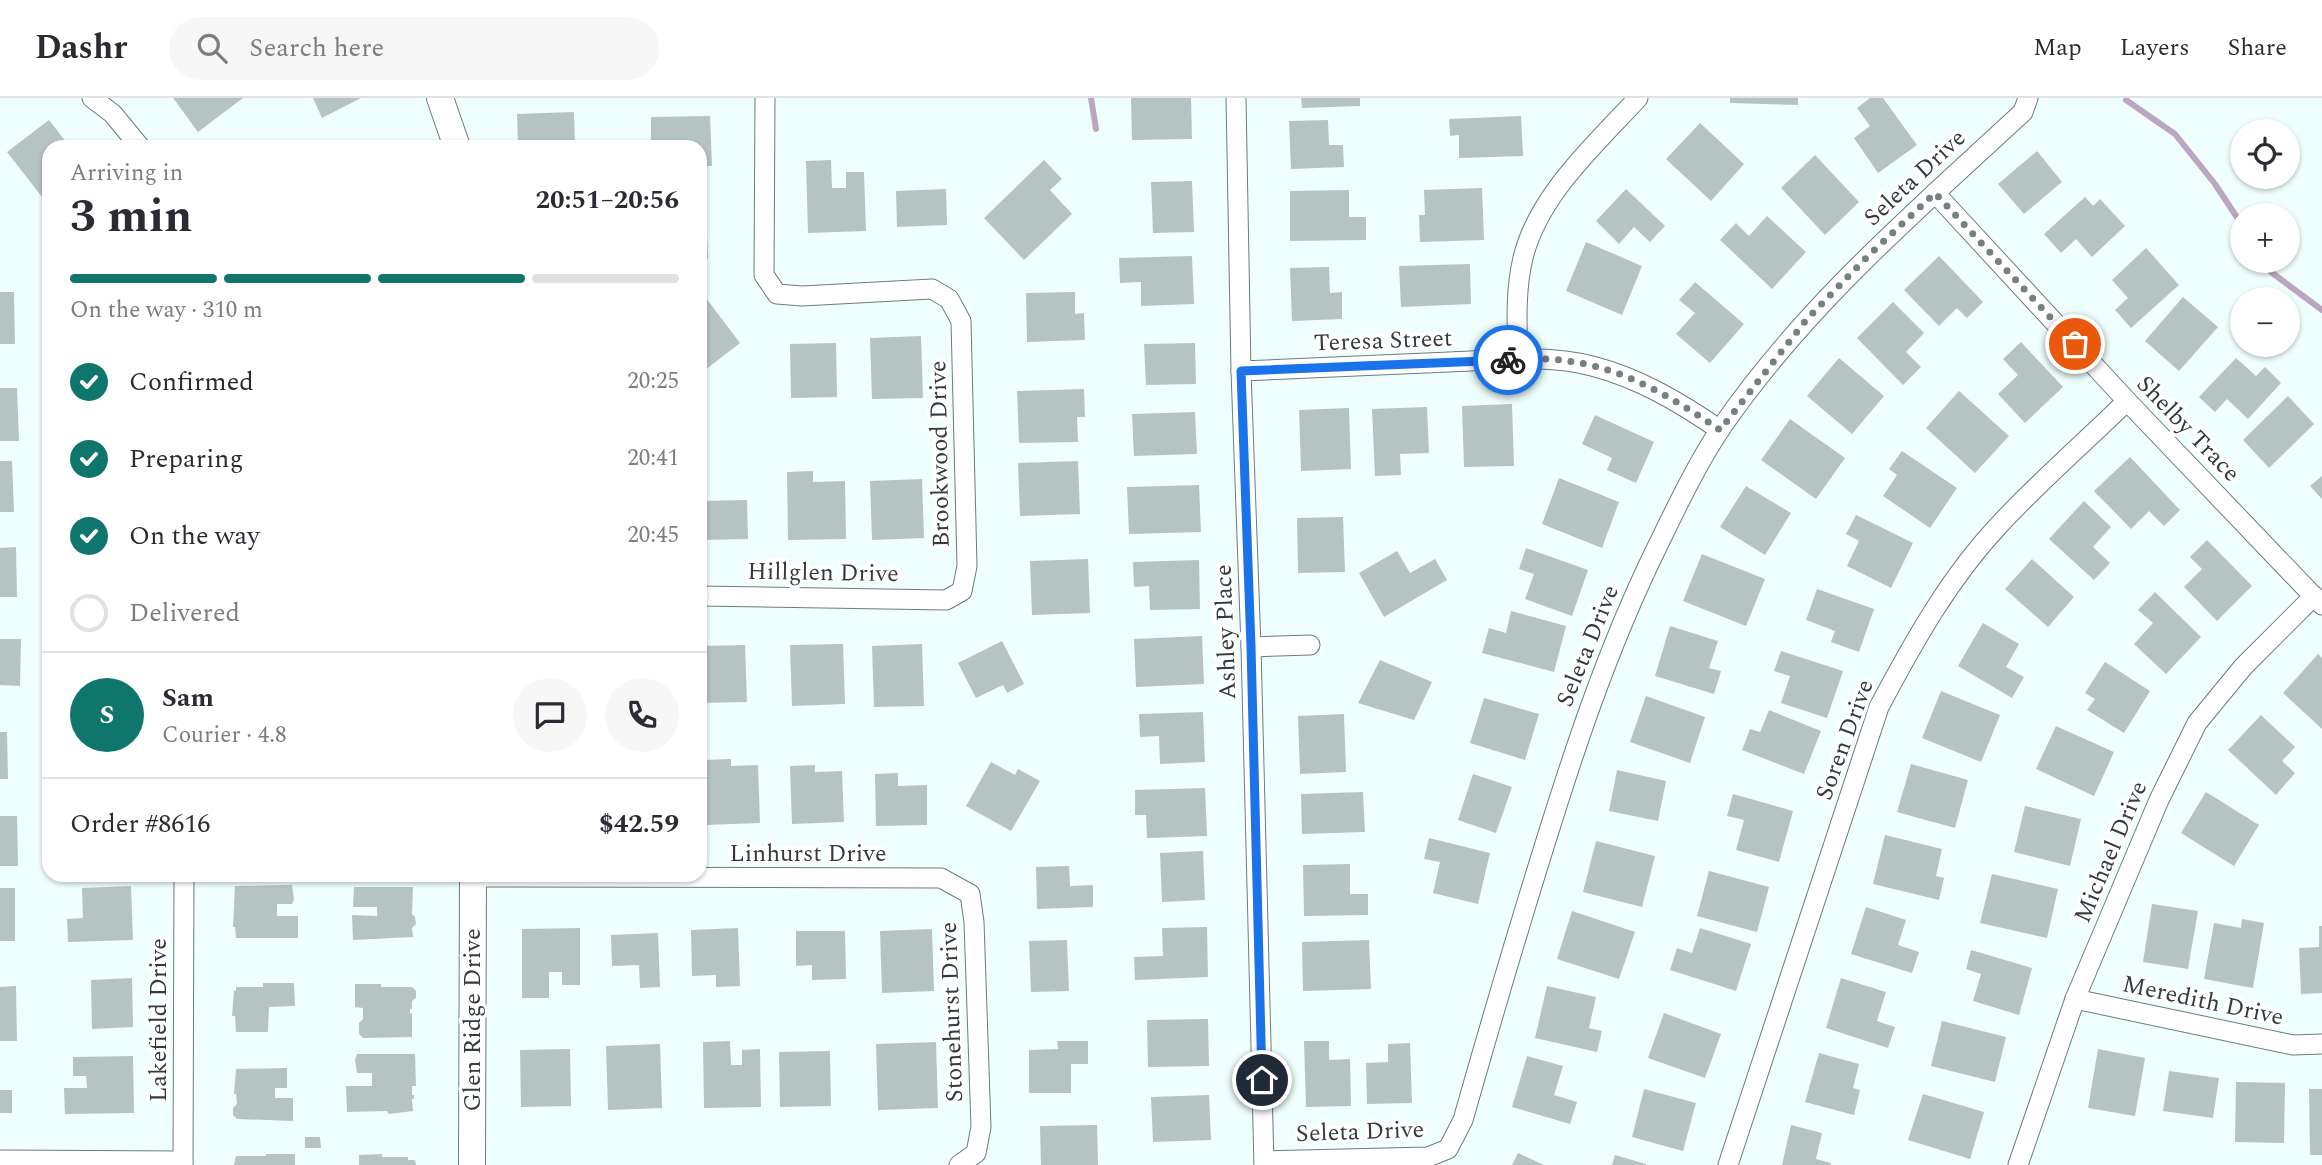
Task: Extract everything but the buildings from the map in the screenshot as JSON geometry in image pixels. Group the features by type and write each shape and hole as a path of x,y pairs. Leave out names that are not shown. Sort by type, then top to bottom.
{"street":[{"path":"92,98 113,114 134,140"},
{"path":"440,98 455,140"},
{"name":"Brookwood Drive","path":"765,98 764,275 777,294 802,296 932,289 949,299 961,321 967,566 962,591 946,600"},
{"name":"Ashley Place","path":"1236,98 1241,371 1264,1163"},
{"path":"1518,359 1518,292 1523,257 1533,229 1547,204 1589,150 1638,98"},
{"name":"Seleta Drive","path":"1264,1163 1428,1157 1448,1149 1463,1120 1560,793 1601,672 1681,498 1720,430 1807,319 1869,255 2023,112 2028,98"},
{"name":"Shelby Trace","path":"1935,193 2127,401 2318,600"},
{"name":"Teresa Street","path":"1241,371 1518,359 1568,361 1613,372 1685,405 1720,430"},
{"name":"Soren Drive","path":"1728,1165 1879,708 1913,645 1947,591 1999,525 2127,401"},
{"name":"Hillglen Drive","path":"707,596 946,600"},
{"name":"Michael Drive","path":"2018,1165 2075,999 2159,800 2197,723 2243,667 2318,600"},
{"path":"1251,647 1310,645"},
{"name":"Linhurst Drive","path":"707,877 941,878 970,894"},
{"name":"Lakefield Drive","path":"183,1163 184,882"},
{"name":"Glen Ridge Drive","path":"472,1165 473,882"},
{"name":"Stonehurst Drive","path":"959,1165 976,1153 981,1127 974,922 970,894"},
{"name":"Meredith Drive","path":"2075,999 2293,1045 2322,1044"},
{"path":"0,1160 183,1163"}],"waterway":[{"path":"1091,98 1096,129"},
{"path":"2126,100 2175,134 2230,207"},
{"path":"2272,273 2322,310"}],"way so far":[{"path":"1508,360 1568,361 1613,372 1685,405 1720,430 1807,319 1869,255 1935,193 2075,344"}],"route":[{"path":"1262,1080 1241,371 1508,360"}]}
